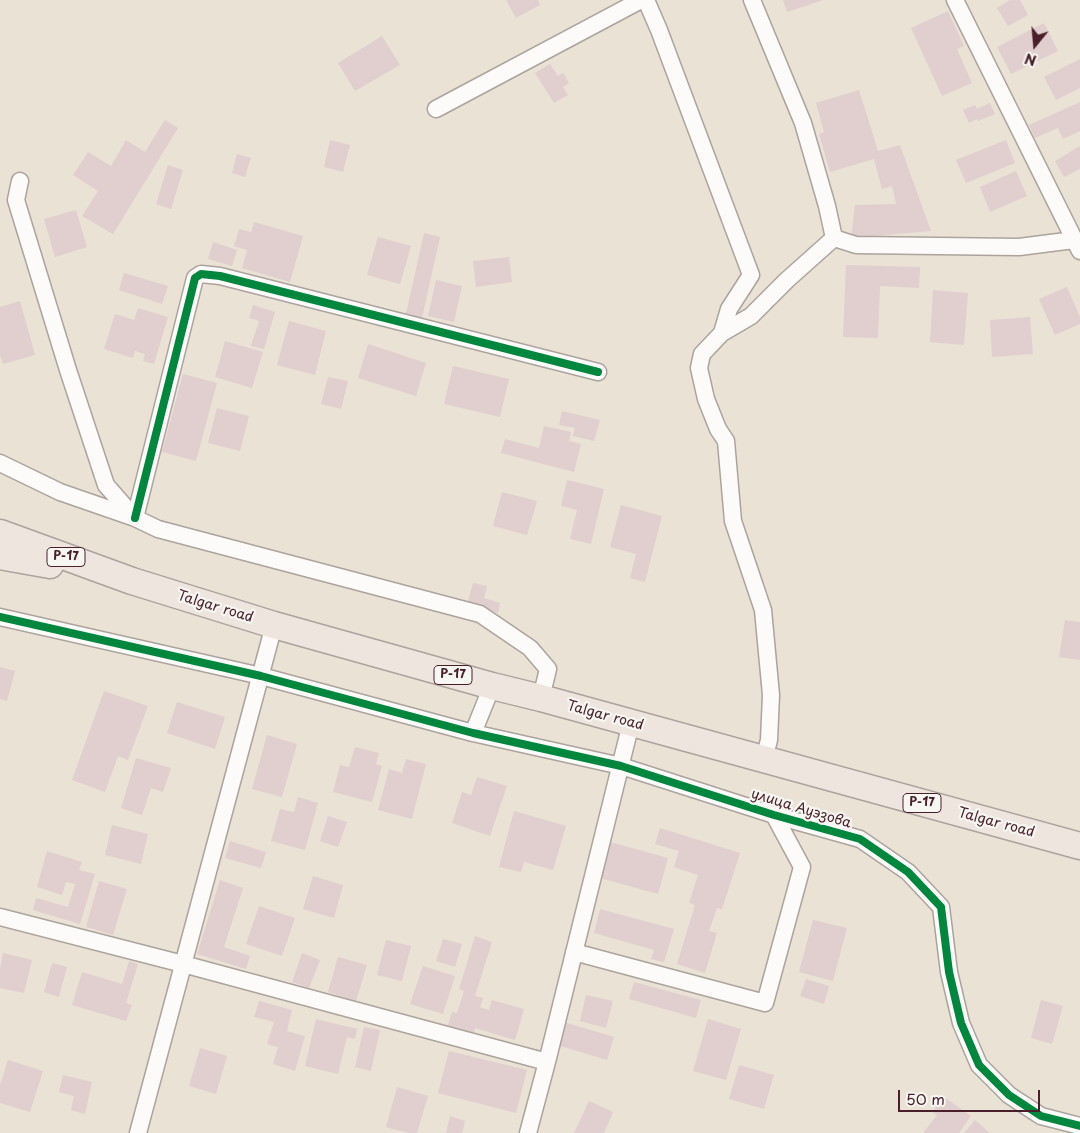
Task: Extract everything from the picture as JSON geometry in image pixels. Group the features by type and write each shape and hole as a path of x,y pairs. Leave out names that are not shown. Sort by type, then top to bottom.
{"main road":[{"name":"Talgar road","path":"0,533 132,581 274,625 1080,846"},
{"name":"Talgar road","path":"0,556 132,581"}],"street":[{"path":"436,109 641,0"},
{"path":"646,0 751,274 729,309 722,333"},
{"path":"752,0 803,123 827,206 834,238"},
{"path":"834,238 856,245 1077,246 955,0"},
{"path":"20,181 16,200 68,370 106,485 135,518"},
{"path":"764,759 769,740 771,695 763,610 733,521 726,441 718,429 706,399 699,368 702,354 722,333 751,316 787,280 834,238"},
{"path":"135,518 195,278 201,274 220,276 598,372"},
{"path":"0,463 60,492 135,518 158,529 480,614 530,648 548,669 541,698"},
{"name":"улица Ауэзова","path":"0,616 261,676 473,733 621,766 774,815 860,840 908,872 941,907 949,972 961,1023 979,1065 1009,1095 1041,1116 1080,1126"},
{"path":"138,1133 274,625"},
{"path":"473,733 492,686"},
{"path":"528,1133 631,723"},
{"path":"574,952 765,1003 802,867 774,815"},
{"path":"0,917 547,1062"}],"building":[{"path":"506,0 538,0 540,5 516,18"},
{"path":"783,0 823,0 787,12"},
{"path":"1010,0 1020,0 1028,15 1008,26 997,8"},
{"path":"948,11 964,46 957,49 972,83 942,96 911,28"},
{"path":"1044,23 1058,51 1011,74 997,47"},
{"path":"382,36 400,65 355,91 338,63"},
{"path":"1080,59 1080,88 1056,100 1044,77"},
{"path":"550,64 558,76 563,73 569,83 563,87 568,95 554,103 535,73"},
{"path":"859,90 878,151 900,145 931,231 851,238 855,205 896,204 892,186 882,189 874,159 830,172 819,134 824,132 816,103"},
{"path":"1080,102 1080,131 1063,139 1058,128 1035,138 1029,125"},
{"path":"990,103 995,114 969,123 963,110 975,105 977,109"},
{"path":"165,120 178,128 113,234 82,216 98,191 73,175 88,152 111,166 126,140 145,152"},
{"path":"330,140 350,145 343,172 324,167"},
{"path":"1006,140 1015,163 966,183 956,160"},
{"path":"1080,146 1080,169 1064,177 1055,161"},
{"path":"237,154 251,158 245,177 232,173"},
{"path":"168,165 183,170 171,209 156,204"},
{"path":"1016,171 1027,196 990,212 980,187"},
{"path":"76,210 87,247 55,257 44,219"},
{"path":"254,222 303,236 290,282 242,268 247,250 234,246 239,229 251,232"},
{"path":"424,233 440,237 422,318 406,314"},
{"path":"378,237 411,246 400,284 367,275"},
{"path":"213,242 237,250 232,266 208,259"},
{"path":"509,257 512,282 476,287 473,261"},
{"path":"846,265 920,267 919,288 880,286 878,338 843,337"},
{"path":"124,273 168,286 162,304 119,290"},
{"path":"436,280 462,286 454,322 428,316"},
{"path":"1067,287 1080,317 1080,324 1055,335 1039,299"},
{"path":"933,290 968,293 964,345 930,342"},
{"path":"20,301 35,355 3,364 0,355 0,307"},
{"path":"253,305 275,312 264,349 251,346 259,321 249,318"},
{"path":"138,308 168,317 154,364 143,361 145,354 135,351 133,358 104,349 115,314 134,320"},
{"path":"1030,317 1033,354 992,357 990,320"},
{"path":"289,321 326,331 315,375 277,365"},
{"path":"225,341 263,352 252,388 215,377"},
{"path":"368,344 426,363 416,396 358,378"},
{"path":"453,366 509,379 500,417 444,404"},
{"path":"183,374 217,383 196,461 162,452"},
{"path":"328,377 348,381 341,409 321,404"},
{"path":"217,408 249,416 240,451 208,443"},
{"path":"562,411 600,420 594,441 573,436 575,428 559,425"},
{"path":"544,426 571,432 569,441 581,444 574,472 501,453 505,439 539,448"},
{"path":"567,480 604,489 591,544 570,539 577,510 561,506"},
{"path":"502,492 537,501 527,535 493,526"},
{"path":"621,505 662,516 645,582 630,578 636,554 610,547"},
{"path":"473,583 487,586 484,598 500,603 498,613 467,605"},
{"path":"1065,620 1080,622 1080,660 1059,657"},
{"path":"0,667 15,671 7,701 0,699"},
{"path":"104,691 148,706 128,760 118,756 105,792 72,780"},
{"path":"177,702 225,717 215,749 167,733"},
{"path":"267,735 297,744 282,797 252,789"},
{"path":"355,747 379,753 376,764 382,766 372,802 333,792 340,765 349,767"},
{"path":"136,758 171,768 163,792 151,788 142,815 121,808"},
{"path":"406,759 426,764 412,819 378,810 389,769 402,773"},
{"path":"477,777 507,786 490,836 452,823 462,792 471,795"},
{"path":"298,797 318,803 305,850 271,841 280,809 294,812"},
{"path":"514,811 566,826 553,870 524,862 521,872 499,867"},
{"path":"328,816 347,822 338,847 320,841"},
{"path":"112,825 148,834 141,864 105,855"},
{"path":"660,828 740,853 722,909 717,908 709,931 717,933 705,973 677,964 695,905 689,903 698,875 674,867 679,851 655,844"},
{"path":"230,841 266,852 261,868 225,858"},
{"path":"610,842 668,858 658,894 600,878"},
{"path":"47,851 82,862 79,870 95,874 80,924 33,910 36,898 68,907 75,884 66,882 62,895 37,887"},
{"path":"313,876 343,885 334,918 303,909"},
{"path":"220,880 243,888 224,947 250,956 246,969 197,954"},
{"path":"99,881 127,889 113,935 86,927"},
{"path":"259,906 295,918 282,956 246,944"},
{"path":"600,909 674,929 664,962 651,959 654,950 594,933"},
{"path":"813,920 847,928 833,981 799,972"},
{"path":"475,936 492,942 475,996 483,998 480,1007 489,1010 492,1000 524,1009 515,1040 475,1028 473,1037 447,1028 452,1012 457,1013 464,991 459,989"},
{"path":"443,939 462,944 455,967 436,961"},
{"path":"386,940 411,946 402,981 377,975"},
{"path":"3,953 32,960 24,993 0,988 0,969"},
{"path":"302,953 320,960 309,988 292,982"},
{"path":"338,957 367,965 356,1001 328,992"},
{"path":"129,961 138,964 126,1003 132,1005 126,1021 72,1005 82,972 122,984"},
{"path":"52,963 67,967 59,997 44,992"},
{"path":"423,966 455,976 443,1014 410,1004"},
{"path":"806,979 829,986 824,1004 800,996"},
{"path":"634,982 701,1000 696,1018 629,999"},
{"path":"586,995 613,1001 606,1028 580,1021"},
{"path":"1041,1000 1063,1006 1052,1044 1031,1038"},
{"path":"259,1001 292,1010 287,1031 305,1036 295,1071 273,1064 278,1047 267,1044 274,1022 254,1017"},
{"path":"316,1019 357,1029 355,1039 347,1037 338,1074 305,1066"},
{"path":"708,1019 741,1029 726,1080 693,1071"},
{"path":"564,1022 614,1037 607,1060 557,1045"},
{"path":"364,1027 380,1030 371,1071 355,1067"},
{"path":"200,1048 227,1056 216,1094 189,1086"},
{"path":"449,1051 527,1070 516,1113 438,1093"},
{"path":"8,1060 43,1071 30,1112 0,1103 0,1085"},
{"path":"739,1065 774,1075 764,1109 729,1099"},
{"path":"63,1075 92,1082 85,1114 71,1110 74,1096 59,1092"},
{"path":"397,1087 428,1096 417,1133 409,1133 386,1127"},
{"path":"944,1097 971,1116 959,1133 923,1133 937,1115 932,1112"},
{"path":"589,1101 613,1112 604,1133 574,1133"},
{"path":"450,1116 465,1121 462,1133 446,1133"},
{"path":"975,1120 990,1133 964,1133"}],"cycle path":[{"path":"135,518 195,278 201,274 220,276 598,372"},
{"path":"0,617 261,676 473,733 621,766 774,815 860,839 908,872 941,907 949,972 961,1023 979,1065 1009,1095 1041,1116 1080,1126"}]}
